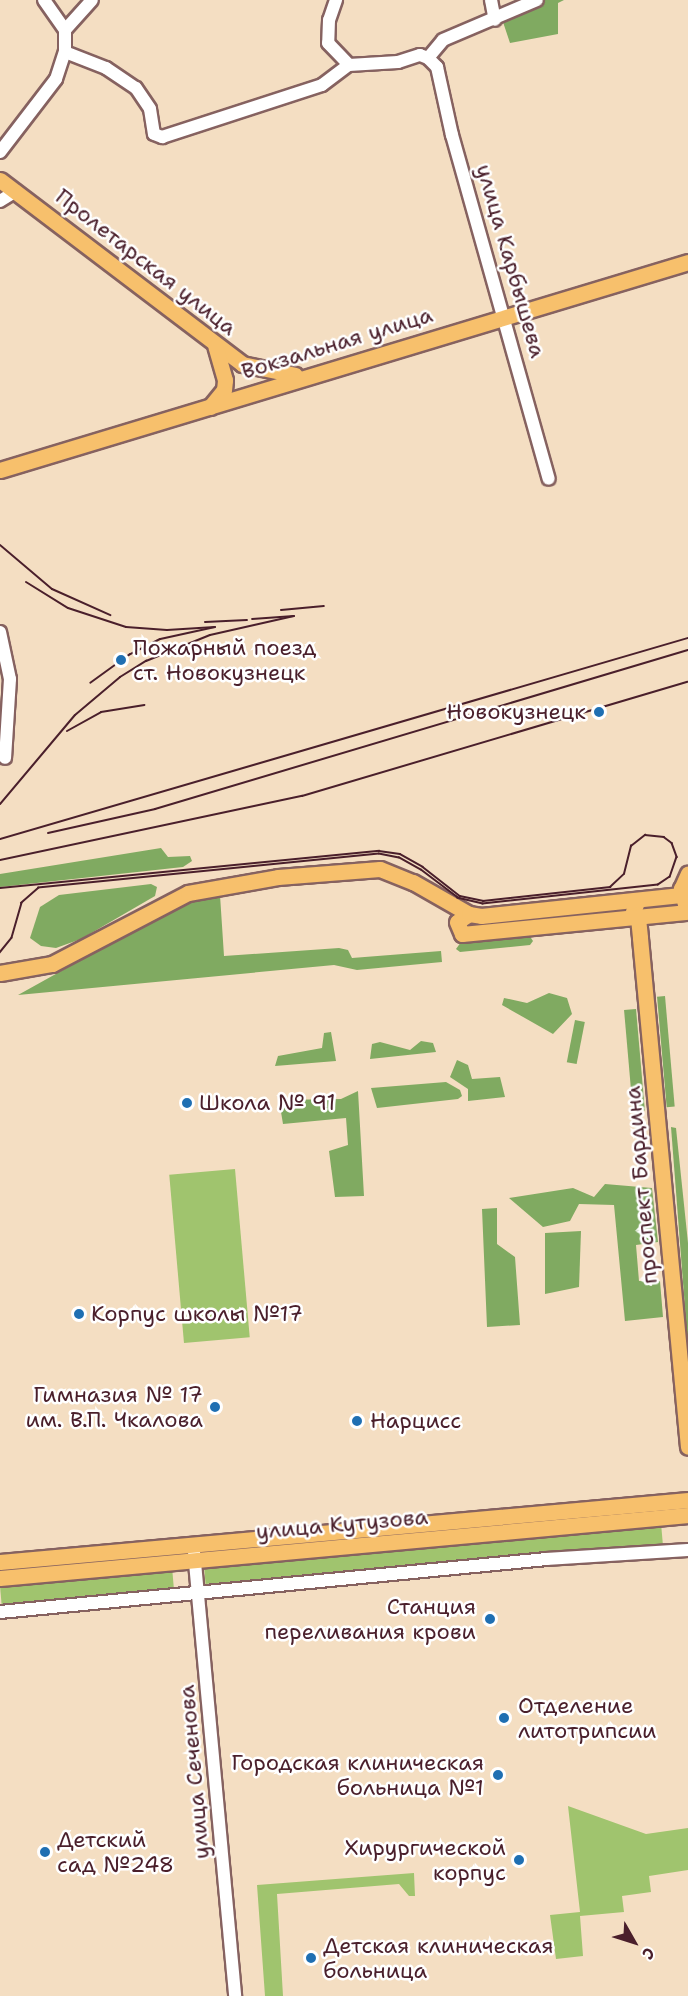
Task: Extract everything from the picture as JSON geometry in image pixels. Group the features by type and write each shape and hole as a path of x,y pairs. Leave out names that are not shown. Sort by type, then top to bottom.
{"main road":[{"name":"Пролетарская улица","path":"0,180 127,273 215,346 242,364 304,375"},
{"name":"Вокзальная улица","path":"0,470 208,409 304,375 505,314 688,262"},
{"path":"208,409 224,390 225,380 215,346"},
{"path":"242,364 254,380 245,395"},
{"path":"0,973 52,964 174,898 212,886 366,868 397,874 413,882 462,923 637,910 684,901 688,873"},
{"path":"462,923 637,910 688,912"},
{"name":"проспект Бардина","path":"637,910 688,1447"},
{"name":"улица Кутузова","path":"0,1578 195,1553 688,1500"},
{"name":"улица Кутузова","path":"0,1562 195,1553 688,1515"}],"street":[{"path":"0,152 46,95 65,52 65,30 44,0"},
{"path":"65,30 93,0"},
{"path":"336,0 329,20 328,43 349,65"},
{"path":"491,0 495,20"},
{"path":"65,52 106,68 135,88 150,109 156,137 322,85 349,65 398,62 420,56 428,58 443,40 495,20 537,0"},
{"name":"улица Карбышева","path":"428,58 437,67 452,135 505,314 549,479"},
{"path":"0,201 16,191"},
{"path":"0,632 10,679 4,721 5,758"},
{"path":"0,1612 546,1560 688,1550"},
{"name":"улица Сеченова","path":"195,1553 235,1996"}],"green space":[{"path":"519,0 564,0 558,3 558,34 510,43 499,10"},
{"path":"161,848 168,857 190,856 192,861 183,867 0,887 0,874"},
{"path":"151,884 157,887 155,896 81,939 56,948 41,946 30,938 40,907 59,895"},
{"path":"220,895 224,956 339,948 348,950 352,958 441,951 442,962 357,970 334,965 18,995 187,901"},
{"path":"625,908 626,913 466,925 469,921"},
{"path":"529,935 533,941 530,945 460,952 456,949 461,942"},
{"path":"549,993 567,998 572,1014 553,1034 502,1005 504,998 527,1003"},
{"path":"665,996 675,1107 667,1107 657,997"},
{"path":"636,1009 645,1111 633,1112 624,1010"},
{"path":"575,1020 585,1022 577,1064 567,1062"},
{"path":"331,1032 336,1061 275,1066 278,1056 322,1048 324,1033"},
{"path":"421,1041 433,1043 436,1052 370,1059 372,1044 380,1042 410,1050"},
{"path":"457,1060 468,1065 472,1079 500,1077 505,1097 468,1101 468,1089 450,1077"},
{"path":"446,1082 460,1090 462,1096 458,1099 377,1108 371,1088"},
{"path":"358,1091 364,1196 335,1197 329,1151 348,1145 346,1118 283,1124 279,1100 341,1099"},
{"path":"671,1127 676,1128 688,1243 688,1347"},
{"path":"235,1169 250,1337 184,1343 169,1175"},
{"path":"605,1184 652,1188 658,1242 636,1245 639,1281 660,1281 663,1317 625,1321 614,1205 579,1204 570,1221 543,1227 509,1198 573,1188 594,1197"},
{"path":"497,1208 497,1244 515,1257 520,1325 487,1327 482,1209"},
{"path":"581,1231 579,1287 545,1294 545,1233"},
{"path":"661,1523 663,1544 206,1584 204,1563"},
{"path":"172,1567 174,1590 2,1605 0,1582"},
{"path":"568,1806 646,1834 688,1828 688,1870 649,1876 651,1892 622,1896 624,1912 580,1916 583,1956 556,1959 550,1915 580,1912"},
{"path":"414,1873 415,1896 409,1896 399,1884 277,1894 283,1996 265,1996 257,1885"}],"tram line":[{"path":"0,888 379,851 400,854 423,867 460,896 483,901 610,887 624,874 631,846 645,835 664,837 672,843 677,857 670,877 658,885 483,904 458,898 421,870 399,858 379,854 39,888 22,903 12,938 0,953"}],"railway":[{"path":"0,545 52,589 110,615"},
{"path":"26,582 68,608 126,627 167,630 215,627 160,639 130,654 90,683"},
{"path":"281,610 324,606"},
{"path":"0,804 75,715 120,677 146,661 210,635 294,616 252,619"},
{"path":"205,622 247,620"},
{"path":"0,839 688,638"},
{"path":"48,833 155,809 688,650"},
{"path":"0,860 302,796 688,682"},
{"path":"67,731 101,712 144,705"}],"place":[{"name":"Пожарный поезд ст. Новокузнецк","path":"121,660"},
{"name":"Новокузнецк","path":"599,712"},
{"name":"Школа № 91","path":"187,1103"},
{"name":"Корпус школы №17","path":"79,1314"},
{"name":"Гимназия № 17 им. В.П. Чкалова","path":"215,1407"},
{"name":"Нарцисс","path":"357,1421"},
{"name":"Станция переливания крови","path":"490,1619"},
{"name":"Отделение литотрипсии","path":"504,1718"},
{"name":"Городская клиническая больница №1","path":"498,1775"},
{"name":"Детский сад №248","path":"45,1852"},
{"name":"Хирургической корпус","path":"519,1860"},
{"name":"Детская клиническая больница","path":"311,1958"}]}
